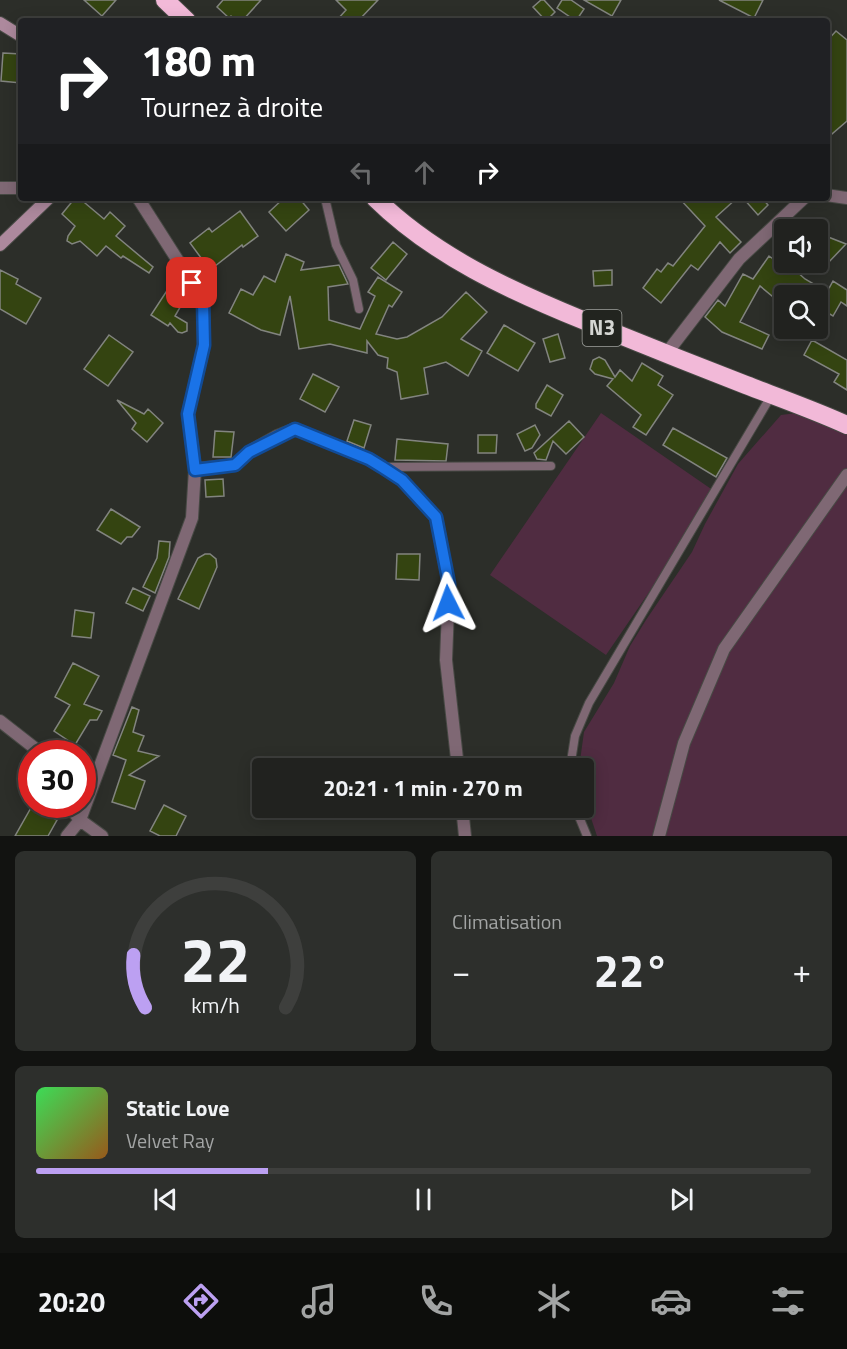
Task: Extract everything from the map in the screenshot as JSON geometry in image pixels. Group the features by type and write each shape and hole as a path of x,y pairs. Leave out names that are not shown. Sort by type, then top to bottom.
{"highway":[{"path":"165,0 184,18"},
{"name":"N3","path":"378,201 405,225 461,263 521,294 666,354 815,410 847,425"}],"street":[{"path":"0,23 18,34"},
{"path":"0,188 18,188"},
{"path":"830,196 847,198"},
{"path":"0,245 46,201"},
{"path":"69,835 80,820 192,518 195,470 188,414 204,345 203,300 140,201"},
{"path":"666,354 739,259 801,201"},
{"path":"195,470 235,465 249,452 295,429 359,454 382,467 402,480 436,517 449,584 446,660 457,758"},
{"path":"659,836 684,743 724,649 847,475"},
{"path":"0,721 24,740"},
{"path":"463,818 465,836"},
{"path":"80,820 102,836"}],"lane":[{"path":"326,201 336,245 353,280 359,309"},
{"path":"572,758 575,736 589,703 772,395"},
{"path":"382,467 551,466"},
{"path":"580,818 587,836"}],"shaded area":[{"path":"813,411 847,422 847,836 597,836 591,818 594,818 594,758 580,758 584,732 614,683 630,646 692,552 738,464 781,415"},
{"path":"601,413 717,493 606,655 490,575"}],"building":[{"path":"84,0 116,0 102,16"},
{"path":"223,0 261,0 245,18 231,16 229,18 217,7"},
{"path":"336,0 378,0 361,18 339,18 346,10"},
{"path":"544,0 555,12 549,18 543,18 533,7"},
{"path":"562,0 571,0 584,9 578,18 572,18 557,8"},
{"path":"584,0 621,0 612,16"},
{"path":"719,0 763,0 754,18"},
{"path":"836,31 847,40 847,121 830,136 830,38"},
{"path":"3,53 18,54 18,83 1,81"},
{"path":"73,201 83,201 104,219 110,212 125,226 116,236 153,267 149,273 123,256 121,258 106,246 97,256 80,241 72,244 67,241 75,226 62,214"},
{"path":"281,201 302,201 309,210 286,231 269,212"},
{"path":"682,201 734,201 716,217 741,242 730,253 720,242 698,270 691,265 661,303 643,288 657,269 661,272 668,263 673,266 705,226"},
{"path":"746,201 765,201 768,205 758,215"},
{"path":"240,211 258,236 243,247 242,245 210,270 190,243 209,228 212,232"},
{"path":"828,237 846,244 828,263"},
{"path":"393,242 407,254 386,280 371,268"},
{"path":"286,254 304,262 301,270 339,265 348,284 328,287 329,320 360,329 375,296 368,292 378,277 402,292 392,307 389,305 376,334 397,339 407,337 442,317 466,292 487,312 461,339 482,351 468,376 446,362 424,368 428,394 401,399 397,372 387,368 388,358 378,355 367,341 367,353 330,344 299,349 290,296 280,335 261,330 229,313 241,289 253,295 264,276 275,282"},
{"path":"769,256 774,260 774,273 798,273 815,285 774,285 774,298 760,286 740,322 769,335 762,349 722,332 705,317 718,300 725,306 743,274 753,279"},
{"path":"0,270 18,279 16,284 41,298 26,324 0,309"},
{"path":"612,270 612,285 594,286 593,271"},
{"path":"833,281 847,290 847,306 841,302 833,316 828,313 828,290"},
{"path":"170,286 186,297 175,316 187,323 187,331 182,333 170,323 168,326 151,315"},
{"path":"504,325 535,343 518,371 487,353"},
{"path":"558,334 565,358 550,362 543,339"},
{"path":"109,335 133,352 108,386 84,369"},
{"path":"812,340 847,360 847,390 834,382 839,374 804,355"},
{"path":"599,357 605,360 615,377 620,370 632,381 642,363 663,376 658,385 673,395 646,435 633,427 641,415 607,386 613,379 595,374 590,369 593,360"},
{"path":"313,374 339,387 325,412 300,399"},
{"path":"547,385 563,395 551,416 536,408"},
{"path":"117,400 144,414 148,409 163,423 147,442 132,429 136,423"},
{"path":"354,420 371,425 364,448 347,441"},
{"path":"569,421 584,437 566,454 553,441 546,460 537,459 534,453"},
{"path":"535,425 540,435 532,448 525,451 517,434"},
{"path":"673,428 727,458 716,477 663,445"},
{"path":"215,431 234,432 231,457 213,457"},
{"path":"478,435 497,435 496,453 478,453"},
{"path":"397,439 448,444 446,461 395,460"},
{"path":"223,479 224,496 206,497 205,480"},
{"path":"111,509 140,527 132,537 127,537 121,544 97,530"},
{"path":"159,541 170,542 169,557 155,593 143,587 157,558"},
{"path":"210,554 216,559 217,567 199,609 178,599 198,558"},
{"path":"397,554 420,554 419,580 396,579"},
{"path":"133,588 150,596 143,611 126,603"},
{"path":"75,610 94,613 91,638 72,636"},
{"path":"73,663 99,676 84,704 102,711 97,720 90,720 78,740 68,740 54,731 70,705 55,697"},
{"path":"132,707 139,710 133,732 144,736 138,751 159,756 129,775 145,781 135,809 112,802 126,760 113,755"},
{"path":"164,805 186,816 176,836 160,836 150,831"},
{"path":"25,818 57,820 48,836 15,836"}],"route":[{"path":"192,283 203,300 204,345 188,414 195,470 235,465 249,452 295,429 330,441 369,459 402,480 436,517 449,584 448,603"}]}
